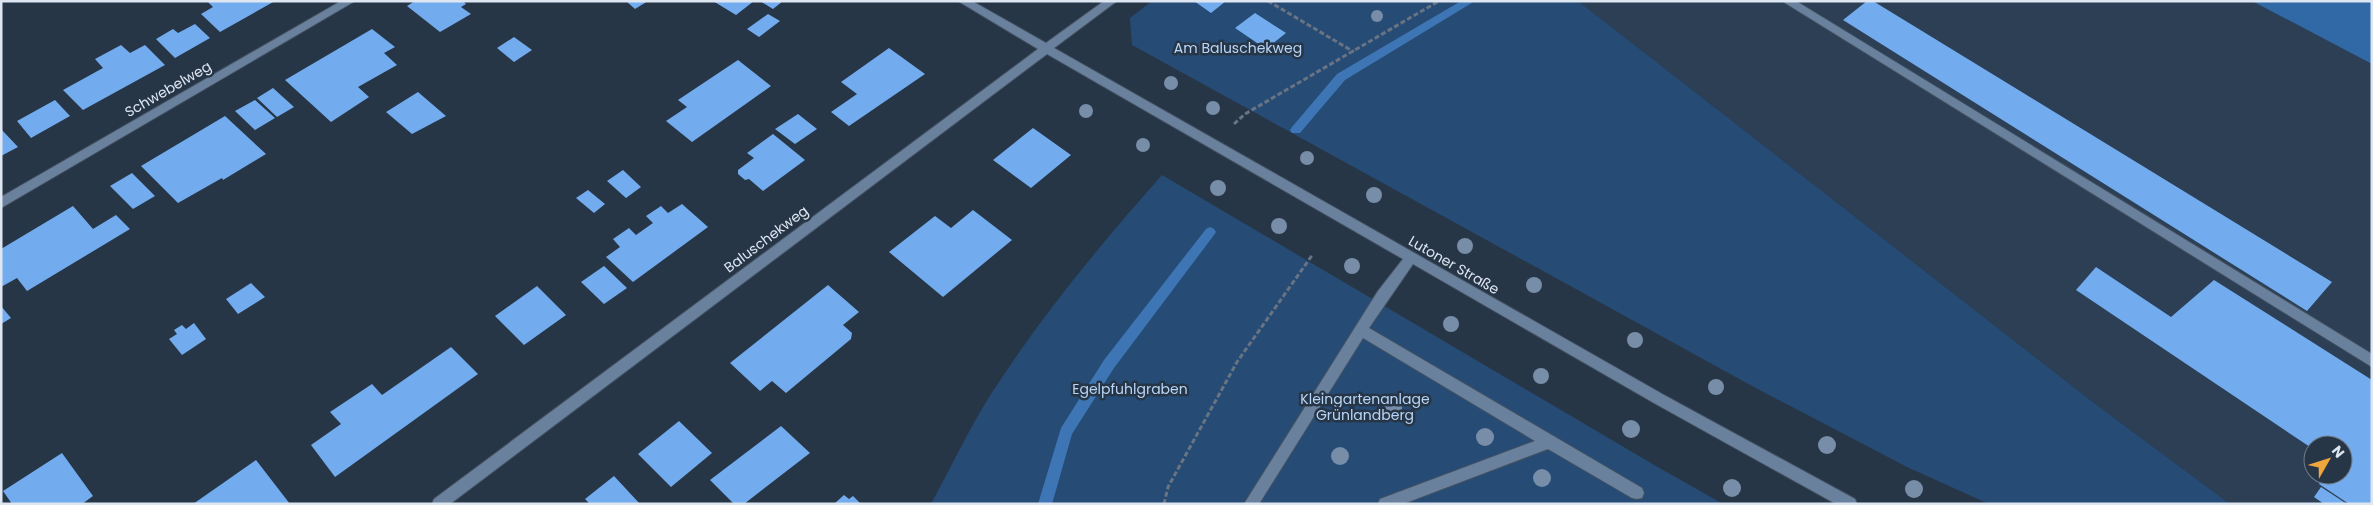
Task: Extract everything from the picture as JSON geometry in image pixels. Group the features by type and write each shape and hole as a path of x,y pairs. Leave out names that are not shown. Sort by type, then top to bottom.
{"street":[{"name":"Schwebelweg","path":"1,203 350,1"},
{"name":"Lutoner Straße","path":"963,1 1410,258 1668,404 1850,504"},
{"name":"Baluschekweg","path":"439,504 1046,48 1112,1"},
{"path":"1787,1 2372,361"},
{"path":"1251,504 1383,295 1410,258"},
{"path":"1362,331 1637,493"},
{"path":"1385,504 1549,442"}],"path":[{"path":"1268,1 1354,52"},
{"path":"1245,114 1440,1"},
{"path":"1164,504 1168,487 1237,362 1313,254"}],"shaded area":[{"path":"1578,1 2252,1 2372,64 2372,504 2230,504 2094,403"},
{"path":"2252,1 2372,1 2372,64"}],"green space":[{"name":"Am Baluschekweg","path":"1152,1 1578,1 2094,403 2230,504 1989,504 1907,467 1752,386 1132,45 1130,18"},
{"name":"Kleingartenanlage Grünlandberg","path":"1162,175 1723,504 931,504 975,421 1010,365 1072,281"}],"building":[{"path":"207,1 275,1 220,32 201,14 213,7"},
{"path":"415,1 463,1 466,4 461,7 471,14 440,32 407,6"},
{"path":"626,1 648,1 635,9"},
{"path":"713,1 754,1 736,15"},
{"path":"760,1 783,1 773,9"},
{"path":"1194,1 1226,1 1211,13"},
{"path":"1867,1 1873,1 2332,282 2307,311 1843,20"},
{"path":"1255,13 1286,33 1266,49 1235,28"},
{"path":"768,14 780,21 759,37 747,29"},
{"path":"195,24 210,38 175,58 156,39 173,29 178,33"},
{"path":"372,29 395,47 384,53 397,65 358,87 369,97 331,122 285,80"},
{"path":"514,37 532,50 514,62 497,48"},
{"path":"121,45 130,53 145,45 165,65 83,110 63,90 103,68 95,59"},
{"path":"889,48 925,74 849,126 831,112 857,94 841,82"},
{"path":"738,60 771,86 692,142 666,121 687,107 678,100"},
{"path":"273,88 294,107 277,117 257,98"},
{"path":"418,92 446,116 412,134 386,112"},
{"path":"55,100 70,116 31,138 17,121"},
{"path":"255,100 275,118 255,130 235,111"},
{"path":"798,114 817,129 795,144 775,129"},
{"path":"225,116 266,154 223,180 222,178 178,203 141,166"},
{"path":"1033,128 1071,155 1031,188 993,160"},
{"path":"1,129 18,147 1,156"},
{"path":"773,134 805,160 763,191 749,179 745,180 738,174 738,170 754,158 747,153"},
{"path":"623,170 641,187 626,198 607,181"},
{"path":"132,173 155,196 133,209 110,186"},
{"path":"588,190 605,204 594,213 576,198"},
{"path":"682,204 708,227 633,282 606,257 620,247 613,239 629,228 636,235 653,223 646,216 661,206 668,213"},
{"path":"73,206 93,229 116,215 130,229 27,291 17,278 1,287 1,249"},
{"path":"973,210 1012,240 943,297 889,252 935,216 951,228"},
{"path":"604,266 627,288 604,304 581,282"},
{"path":"2096,267 2171,317 2214,280 2372,380 2372,504 2349,504 2320,485 2353,485 2353,435 2303,435 2303,442 2076,290"},
{"path":"251,283 265,297 238,314 226,299"},
{"path":"828,285 859,312 843,325 852,333 851,339 786,393 772,381 760,391 730,363"},
{"path":"537,286 566,315 524,345 495,316"},
{"path":"1,306 11,318 1,324"},
{"path":"194,323 206,339 182,355 169,339 177,334 174,330 182,325 186,329"},
{"path":"451,347 478,374 335,477 311,445 341,424 330,412 372,384 382,395"},
{"path":"679,421 712,453 671,487 638,454"},
{"path":"781,426 810,453 744,504 734,504 710,480"},
{"path":"62,453 93,496 82,504 12,504 3,491"},
{"path":"256,460 290,504 193,504 216,488"},
{"path":"614,476 640,504 590,504 585,499"},
{"path":"2321,487 2347,504 2324,504 2314,497"},
{"path":"844,495 849,499 853,496 861,504 834,504"}],"waterway":[{"name":"Egelpfuhlgraben","path":"1296,130 1341,77 1470,1"},
{"name":"Egelpfuhlgraben","path":"1045,504 1066,432 1109,364 1210,232"}]}
